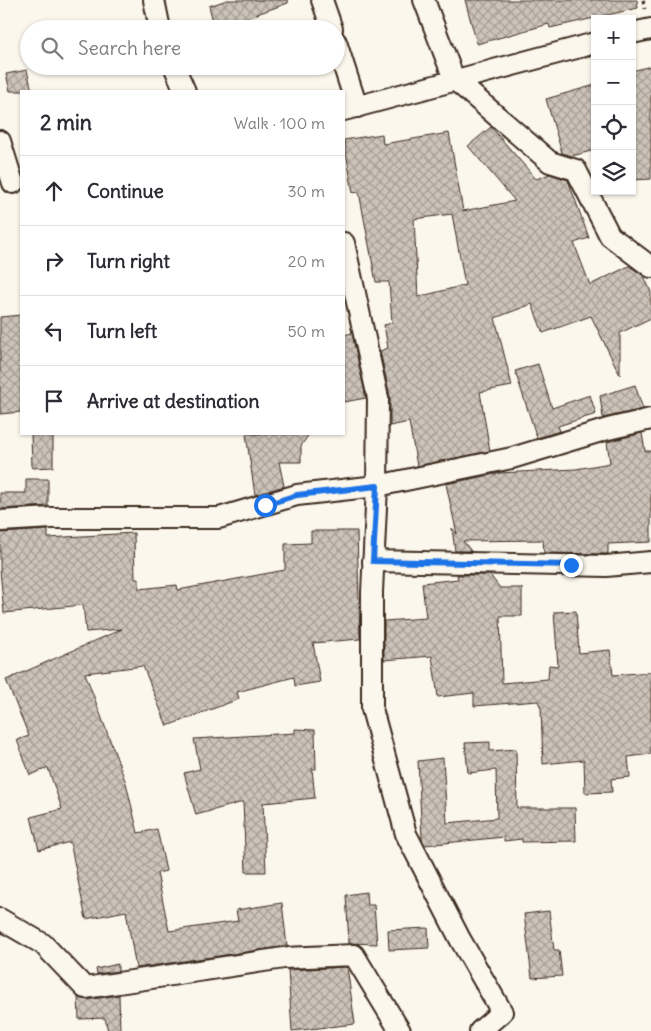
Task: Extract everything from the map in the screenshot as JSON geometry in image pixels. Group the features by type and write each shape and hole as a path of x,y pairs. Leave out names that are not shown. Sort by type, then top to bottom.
{"street":[{"path":"154,0 158,20"},
{"path":"322,0 329,20"},
{"path":"424,0 454,80 550,162 576,170 610,236 651,267"},
{"path":"636,33 651,29"},
{"path":"343,75 351,109 591,44"},
{"path":"178,75 185,90"},
{"path":"0,141 11,183"},
{"path":"345,248 378,398 377,486 373,561 372,709 406,834 460,939 502,1012 480,1031"},
{"path":"0,522 52,518 218,518 297,495 377,486 512,458 608,429 651,419"},
{"path":"373,561 606,566 651,562"},
{"path":"0,919 44,944 85,988 284,958 354,954 400,1031"}],"building":[{"path":"227,0 288,0 288,3 240,20 213,20 209,6"},
{"path":"465,0 637,0 638,8 607,15 591,15 591,19 550,28 549,24 477,44"},
{"path":"651,66 651,179 636,180 636,70"},
{"path":"20,71 20,75 28,75 32,90 10,91 6,74"},
{"path":"591,86 591,151 572,156 562,153 546,99"},
{"path":"491,127 536,179 550,174 568,180 589,238 574,243 590,285 629,266 644,276 651,292 651,318 620,333 620,375 591,316 543,333 532,304 495,318 512,386 480,392 490,451 417,466 409,422 390,426 390,396 380,351 388,348 384,325 392,323 389,282 376,282 359,192 353,193 345,140 382,134 383,144 449,133 463,211 515,201 468,146","holes":["452,214 465,285 418,297 414,219"]},
{"path":"20,315 20,412 0,414 0,317"},
{"path":"352,333 366,398 345,402 345,335"},
{"path":"538,364 552,408 590,395 596,414 558,426 560,431 537,438 515,371"},
{"path":"635,385 643,409 603,418 600,396"},
{"path":"642,433 645,451 651,451 651,542 608,544 608,554 544,553 543,540 463,541 471,551 455,551 452,528 457,534 446,484 500,473 576,469 610,463 607,442"},
{"path":"31,435 53,435 53,467 32,468"},
{"path":"246,435 308,435 301,446 301,462 279,462 284,486 255,495"},
{"path":"26,479 48,479 48,506 0,509 0,493 26,493"},
{"path":"48,530 48,538 134,533 135,579 139,579 139,589 177,585 178,590 285,570 285,544 311,543 311,531 357,531 360,639 313,643 320,682 295,686 294,677 237,692 239,699 167,726 143,666 85,673 126,783 138,833 157,829 166,871 157,873 169,931 238,921 236,910 282,903 287,946 136,968 126,911 86,919 70,842 39,850 31,817 62,809 48,768 30,775 17,740 29,736 6,680 122,629 86,632 83,605 4,613 0,570 0,533"},
{"path":"457,575 490,575 500,588 522,588 522,616 500,616 502,683 548,679 549,665 558,666 554,612 576,611 579,653 610,650 613,675 651,672 651,754 628,757 630,777 611,779 612,792 585,793 584,760 543,764 541,708 538,701 474,706 474,693 438,697 432,656 384,660 384,621 426,618 422,583 458,579"},
{"path":"295,729 315,730 316,769 312,769 315,798 263,803 266,872 246,872 243,802 196,815 184,773 200,769 194,739 295,733"},
{"path":"490,742 490,751 516,749 517,808 575,808 576,841 522,842 522,839 504,841 504,837 425,845 422,839 418,761 443,758 447,823 497,818 496,770 468,773 465,743"},
{"path":"366,892 367,905 374,905 377,944 349,943 346,895"},
{"path":"549,911 554,950 559,950 562,976 532,978 524,914"},
{"path":"428,928 429,948 389,950 388,930"},
{"path":"118,964 118,971 97,974 96,969"},
{"path":"347,967 355,1024 292,1031 288,970"},
{"path":"119,995 120,1031 108,1031 105,1018 79,1019 78,997 87,1000"}],"route":[{"path":"265,505 297,495 377,486 373,561 571,565"}]}
